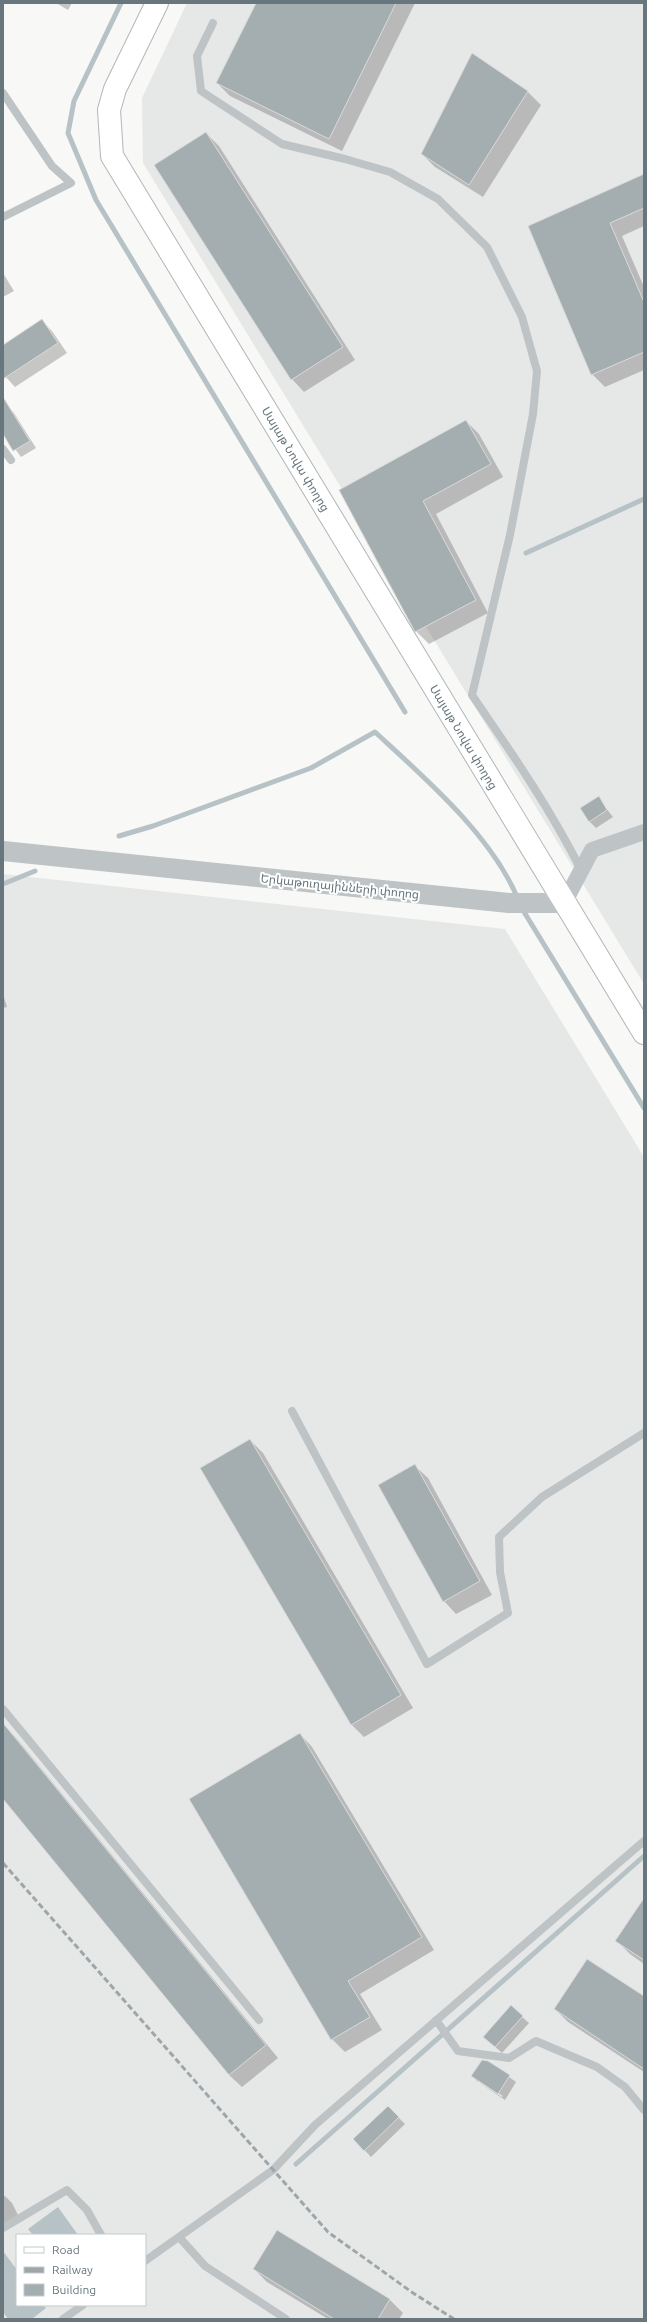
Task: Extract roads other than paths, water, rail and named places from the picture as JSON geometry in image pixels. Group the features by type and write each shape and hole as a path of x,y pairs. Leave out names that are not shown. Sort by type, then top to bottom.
{"main road":[{"name":"Սայաթ Նովա փողոց","path":"157,3 115,89 109,110 112,156 644,1033"}],"street":[{"path":"564,903 592,850 644,832"},
{"name":"Երկաթուղայինների փողոց","path":"3,851 509,903 564,903"}],"lane":[{"path":"213,23 197,56 201,92 282,144 345,159 390,172 438,199 487,247 522,317 537,371 533,414 510,535 472,695 524,771 565,839 581,871"},
{"path":"3,93 52,166 71,183 3,217"},
{"path":"3,449 11,460"},
{"path":"292,1411 427,1664 508,1612 500,1572 499,1537 542,1496 644,1433"},
{"path":"3,1709 259,2020"},
{"path":"146,2260 273,2170 315,2125 438,2024 644,1842"},
{"path":"438,2024 458,2051 509,2058 536,2041 597,2067 625,2087 644,2110"},
{"path":"3,2228 67,2190 87,2210 100,2234"},
{"path":"179,2237 205,2266 286,2319"},
{"path":"63,2319 82,2306"}],"waterway":[{"path":"121,3 74,101 68,133 96,200 405,712"},
{"path":"526,553 644,499"},
{"path":"119,836 153,826 311,768 375,732 435,788 475,831 492,853 518,899"},
{"path":"3,884 35,871"},
{"path":"521,907 644,1108"},
{"path":"296,2164 644,1856"}],"railway":[{"path":"3,1863 328,2232 413,2293 454,2319"}]}
